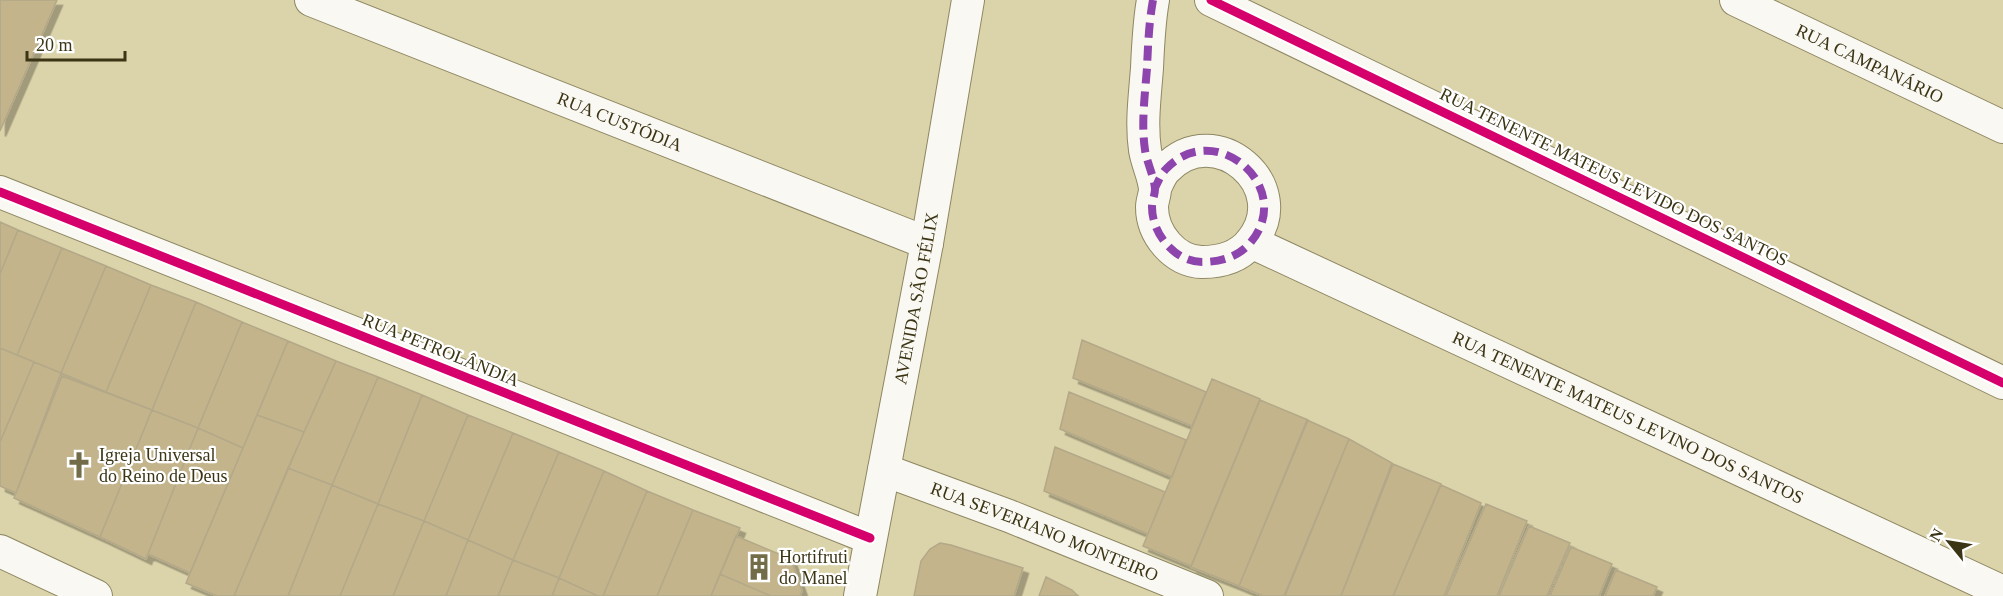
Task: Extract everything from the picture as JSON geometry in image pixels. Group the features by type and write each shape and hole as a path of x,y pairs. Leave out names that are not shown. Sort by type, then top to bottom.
{"street":[{"name":"RUA CUSTÓDIA","path":"311,0 927,243"},
{"name":"AVENIDA SÃO FÉLIX","path":"860,596 927,243 968,0"},
{"path":"1153,0 1143,114 1145,150 1155,188"},
{"name":"RUA TENENTE MATEUS LEVIDO DOS SANTOS","path":"1212,0 2003,383"},
{"name":"RUA CAMPANÁRIO","path":"1736,0 2003,127"},
{"path":"1204,150 1225,153 1244,164 1258,181 1264,202 1261,223 1251,242 1236,255 1218,262 1198,262 1180,256 1165,243 1155,227 1152,207 1155,188 1166,169 1183,156 1204,150"},
{"name":"RUA PETROLÂNDIA","path":"0,192 870,538"},
{"name":"RUA TENENTE MATEUS LEVINO DOS SANTOS","path":"1251,242 2003,592"},
{"name":"RUA SEVERIANO MONTEIRO","path":"884,470 1009,516 1207,596"},
{"path":"0,551 96,596"}],"building":[{"path":"0,0 57,0 0,131"},
{"path":"0,222 18,230 0,274"},
{"path":"18,230 62,248 17,355 0,348 0,274"},
{"path":"62,248 106,266 61,373 17,355"},
{"path":"106,266 151,285 106,392 61,373"},
{"path":"151,285 196,302 152,410 106,392"},
{"path":"196,302 242,322 198,428 152,410"},
{"path":"242,322 288,341 243,448 198,428"},
{"path":"1082,340 1206,392 1192,426 1073,378"},
{"path":"288,341 336,361 304,432 257,415"},
{"path":"0,348 34,362 0,442"},
{"path":"336,361 378,377 332,485 288,468"},
{"path":"34,362 61,373 16,493 0,486 0,442"},
{"path":"62,376 152,410 100,537 14,498"},
{"path":"378,377 422,395 378,504 332,485"},
{"path":"1212,379 1260,399 1191,566 1143,546"},
{"path":"1069,392 1186,440 1172,477 1060,429"},
{"path":"422,395 468,415 424,521 378,504"},
{"path":"1260,400 1308,420 1239,586 1191,567"},
{"path":"152,410 198,428 146,559 100,537"},
{"path":"257,415 304,432 234,596 217,596 186,583"},
{"path":"468,415 513,433 468,540 424,521"},
{"path":"1307,420 1349,439 1284,596 1263,596 1239,586"},
{"path":"198,428 243,448 190,573 148,554"},
{"path":"513,433 559,452 513,560 468,540"},
{"path":"1349,439 1392,463 1341,596 1285,596"},
{"path":"1055,447 1165,492 1148,534 1044,491"},
{"path":"559,452 604,471 559,578 513,560"},
{"path":"1393,464 1441,484 1393,596 1341,596"},
{"path":"288,468 332,485 288,596 234,596"},
{"path":"604,471 647,491 603,596 598,596 559,578"},
{"path":"332,485 378,504 340,596 288,596"},
{"path":"1441,485 1481,503 1444,596 1393,596"},
{"path":"647,491 693,510 657,596 603,596"},
{"path":"378,504 424,521 393,596 340,596"},
{"path":"1486,504 1527,521 1497,596 1446,596"},
{"path":"693,510 740,528 711,596 657,596"},
{"path":"424,521 468,540 446,596 393,596"},
{"path":"1529,526 1570,543 1547,596 1499,596"},
{"name":"Hortifruti do Manel","path":"736,536 791,559 802,591 800,596 771,596 720,574"},
{"path":"468,540 513,560 498,596 446,596"},
{"path":"940,543 1023,568 1014,596 914,596 921,561 930,549"},
{"path":"1571,547 1612,564 1599,596 1550,596"},
{"path":"513,560 559,578 552,596 498,596"},
{"path":"1616,570 1657,587 1653,596 1605,596"},
{"path":"720,574 771,596 711,596"},
{"path":"1046,577 1072,590 1078,596 1039,596"},
{"path":"559,578 598,596 552,596"}],"marked path":[{"path":"1153,0 1143,130 1147,160 1155,189 1152,207 1156,227 1174,252 1192,261 1209,262 1229,258 1241,251 1251,242 1262,221 1264,200 1257,181 1244,165 1226,155 1206,151 1186,155 1166,169 1155,188"}],"cycle path":[{"path":"1211,0 2003,383"},
{"path":"0,192 870,538"}],"place":[{"name":"Igreja Universal do Reino de Deus","path":"79,465"},
{"name":"Hortifruti do Manel","path":"759,567"}]}
